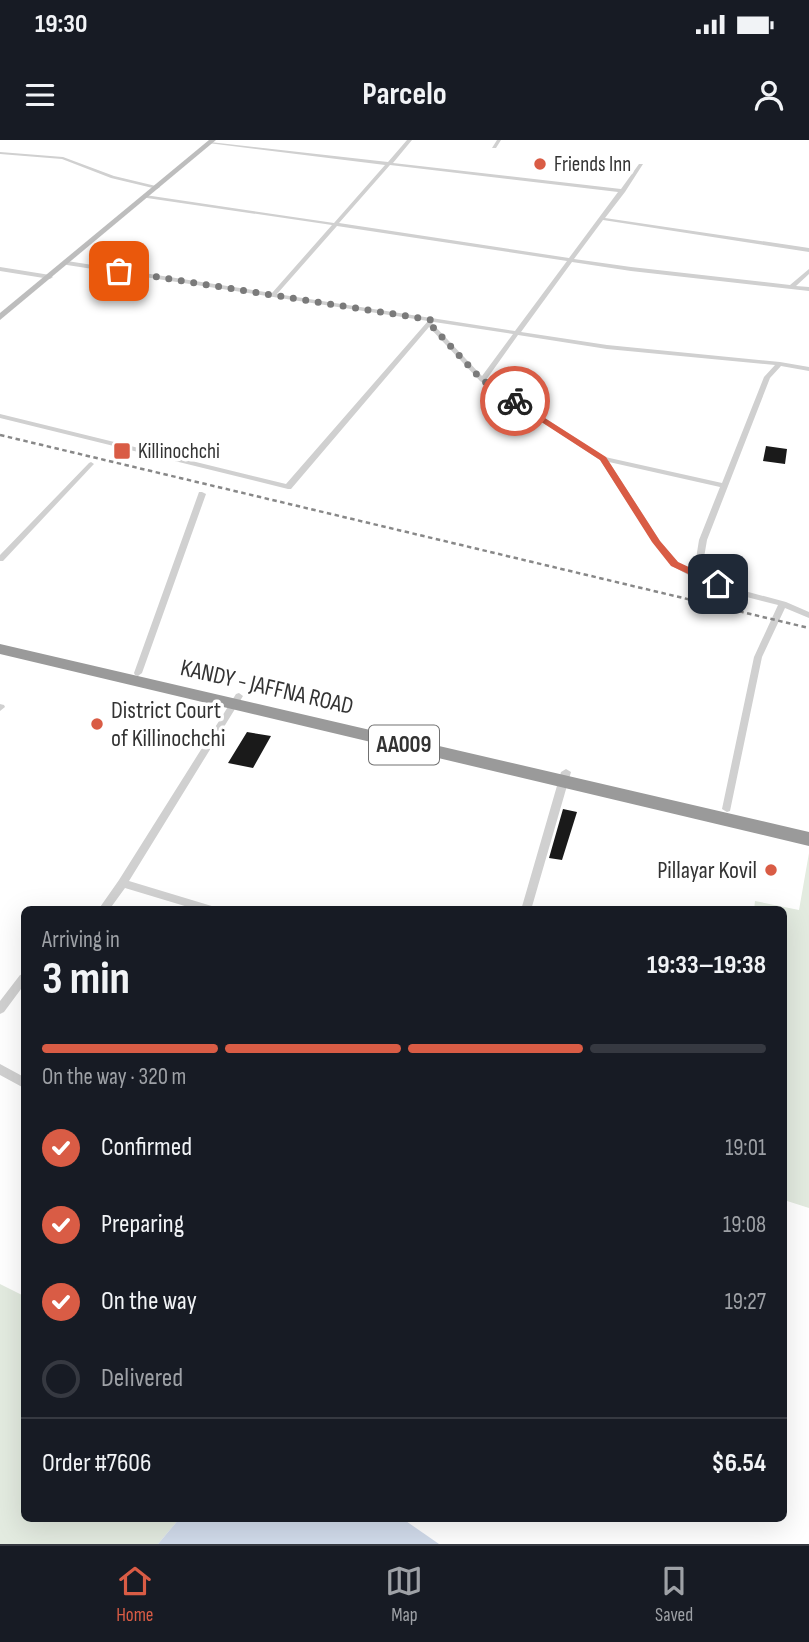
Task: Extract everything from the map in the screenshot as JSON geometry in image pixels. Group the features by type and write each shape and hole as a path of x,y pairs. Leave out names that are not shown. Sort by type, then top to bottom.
{"highway":[{"name":"KANDY - JAFFNA ROAD","path":"0,642 138,673 236,700"},
{"name":"KANDY - JAFFNA ROAD","path":"0,649 565,776 809,839"},
{"name":"KANDY - JAFFNA ROAD","path":"565,776 809,828"}],"street":[{"path":"273,295 410,140"},
{"path":"494,147 499,140"},
{"path":"0,317 211,141 623,191"},
{"path":"0,153 63,158 113,177 157,187"},
{"path":"482,380 573,260 640,165"},
{"path":"147,196 573,260 809,289"},
{"path":"603,219 809,250"},
{"path":"67,263 607,347 809,369"},
{"path":"0,269 50,276"},
{"path":"792,286 809,271"},
{"path":"431,321 482,380 603,459 724,486"},
{"path":"0,416 288,487 431,321"},
{"path":"697,576 703,540 724,486 767,377 780,364"},
{"path":"603,459 657,542 675,564 738,592 783,604 809,615"},
{"path":"0,559 91,464"},
{"path":"138,673 202,494"},
{"path":"727,809 758,657 783,604"},
{"path":"106,906 123,883 236,700"},
{"path":"527,906 565,776"},
{"path":"123,883 198,906"},
{"path":"0,1009 21,982"},
{"path":"0,1069 21,1081"}],"shaded area":[{"path":"809,853 809,1208 787,1201 787,908 799,910"},
{"path":"755,901 779,906 754,906"},
{"path":"0,1284 21,1294 21,1522 176,1522 158,1544 0,1544"}],"water":[{"path":"176,1522 407,1522 439,1544 158,1544"}],"building":[{"path":"766,446 787,449 785,464 763,461"},
{"path":"247,732 271,736 253,768 228,763"},
{"path":"563,809 577,812 562,860 549,858"}],"railway":[{"path":"0,435 809,628"}],"way so far":[{"path":"119,271 432,320 429,323 482,380 515,401"}],"place":[{"name":"Friends Inn","path":"540,164"},
{"name":"Killinochchi","path":"122,451"},
{"name":"District Court of Killinochchi","path":"97,724"},
{"name":"Pillayar Kovil","path":"771,870"}],"route":[{"path":"515,401 603,459 657,542 675,564 718,584"}]}
